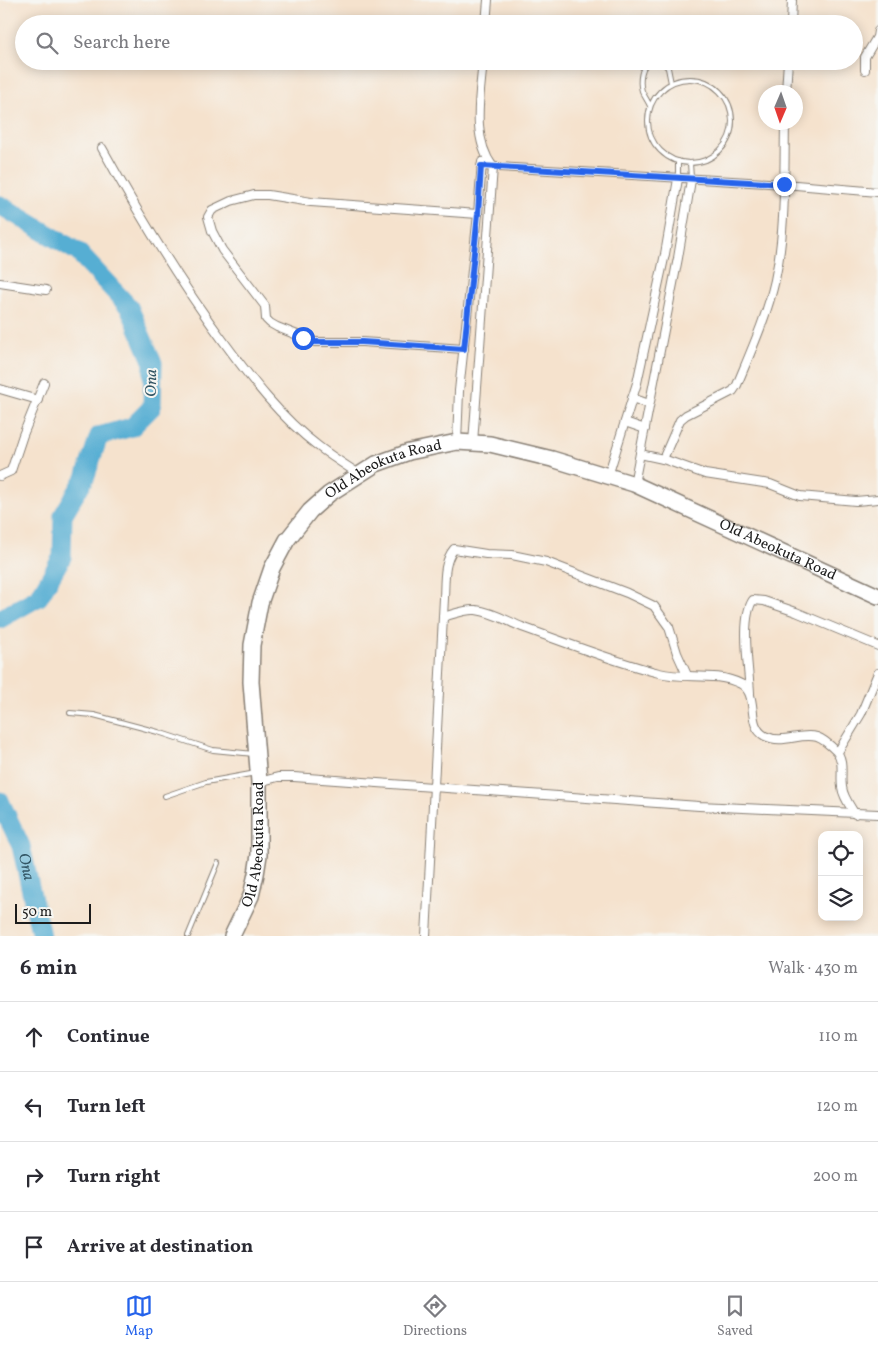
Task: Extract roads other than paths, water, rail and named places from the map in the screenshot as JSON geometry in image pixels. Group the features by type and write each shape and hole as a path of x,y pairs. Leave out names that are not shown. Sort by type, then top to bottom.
{"highway":[{"name":"Old Abeokuta Road","path":"232,936 251,896 259,855 258,778 251,682 252,645 260,604 272,568 287,540 310,511 329,494 376,464 409,452 457,442 490,444 523,451 634,484 878,596"}],"street":[{"path":"487,15 488,0"},
{"path":"791,15 792,0"},
{"path":"865,70 865,57 878,31"},
{"path":"473,443 493,167 484,156 478,129 482,70"},
{"path":"786,85 787,70"},
{"path":"663,459 680,420 733,391 761,326 775,282 781,246 785,130"},
{"path":"102,148 144,223 194,301 249,376 288,419 318,446 359,474"},
{"path":"457,442 481,166 484,156"},
{"path":"481,166 691,180 784,184 878,192"},
{"path":"608,476 632,398 665,254 678,179"},
{"path":"634,484 678,258 691,180"},
{"path":"464,349 362,342 315,342 277,327 266,319 265,306 222,250 212,231 208,217 212,210 231,201 254,195 268,195 311,202 478,214"},
{"path":"0,283 46,290"},
{"path":"0,476 11,471 44,383"},
{"path":"0,389 38,400"},
{"path":"632,398 650,404"},
{"path":"625,422 644,429"},
{"path":"640,454 663,459 705,474 770,484 800,496 856,501 878,499"},
{"path":"426,936 446,564 448,555 454,549 486,554 512,555 546,562 627,593 654,606 669,627 677,653 687,675"},
{"path":"855,814 846,800 842,788 841,764 838,752 818,737 805,736 778,740 758,731 754,720 750,692 746,623 748,607 753,600 764,601 796,612 878,646"},
{"path":"443,617 463,611 488,612 567,644 624,663 661,674 724,678 742,685 750,692"},
{"path":"838,752 861,714 878,673"},
{"path":"258,778 294,777 530,795 876,815"}],"lane":[{"path":"643,70 641,86 650,106"},
{"path":"668,70 671,83"},
{"path":"683,79 696,79 708,82 718,89 726,99 731,111 730,136 723,146 708,158 690,163 678,161 667,156 657,148 651,137 648,125 652,100 660,90 671,83 683,79"},
{"path":"678,161 678,179"},
{"path":"690,163 691,180"},
{"path":"70,713 94,715 158,732 213,750 256,754"},
{"path":"165,796 220,778 258,778"},
{"path":"188,936 218,863"}],"waterway":[{"name":"Ona","path":"0,205 78,252 129,307 153,363 152,407 132,427 99,436 85,478 63,515 62,557 39,597 0,619"},
{"name":"Ona","path":"0,801 21,846 41,936"}]}
